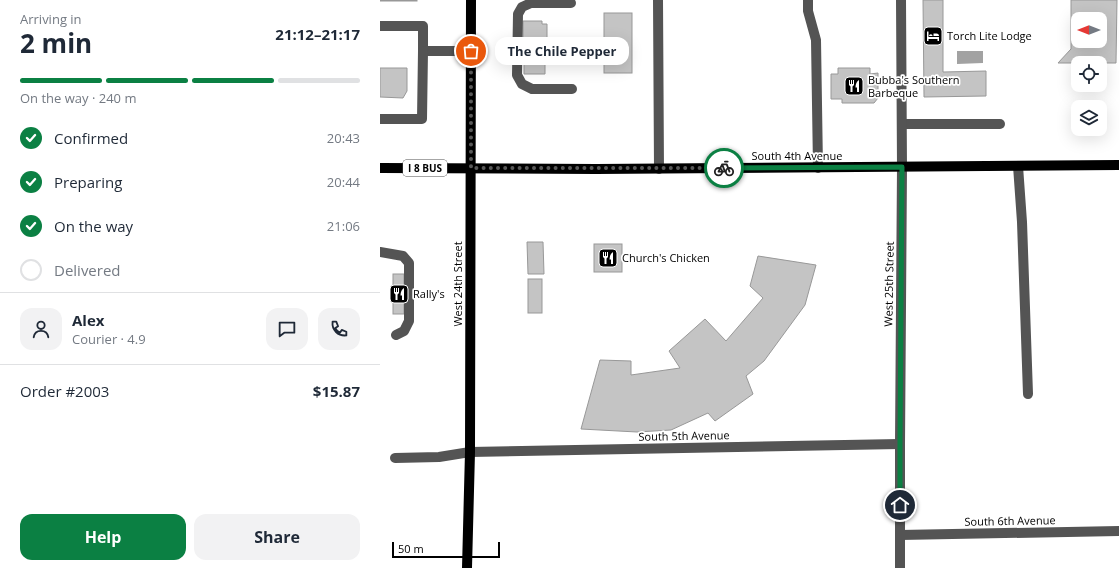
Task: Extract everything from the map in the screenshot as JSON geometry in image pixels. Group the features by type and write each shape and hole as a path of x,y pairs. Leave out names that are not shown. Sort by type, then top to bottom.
{"main road":[{"name":"West 24th Street","path":"467,568 470,452 471,0"},
{"name":"South 4th Avenue","path":"380,168 659,169 1119,165"}],"street":[{"path":"658,0 659,169"},
{"path":"808,0 808,12 816,40 818,168"},
{"name":"West 25th Street","path":"900,568 902,167 901,0"},
{"path":"571,3 531,3 522,7 518,14 517,75 522,84 532,88 572,89"},
{"path":"380,26 423,26 422,119 380,119"},
{"path":"423,51 471,51"},
{"path":"902,124 1000,124"},
{"path":"1018,166 1022,222 1028,394"},
{"path":"380,252 403,256 408,263 409,321 404,331 396,335"},
{"name":"South 5th Avenue","path":"395,458 439,458 470,452 900,444"},
{"name":"South 6th Avenue","path":"900,535 1119,531"}],"shaded area":[{"path":"957,51 983,51 983,63 957,64"}],"building":[{"path":"417,0 417,1 380,1"},
{"name":"Torch Lite Lodge","path":"923,0 943,0 943,72 986,71 986,96 924,97"},
{"path":"1071,0 1117,0 1116,63 1107,63 1107,56 1071,56 1071,63 1058,63 1071,48 1107,48 1107,12 1071,12"},
{"path":"604,13 632,13 632,73 604,73"},
{"path":"523,21 542,21 542,24 547,24 547,57 545,57 545,74 524,74 524,59 521,59 521,46 523,46"},
{"path":"380,68 407,68 407,91 403,98 380,97"},
{"name":"Bubba's Southern Barbeque","path":"838,68 870,68 870,74 878,73 878,98 874,103 842,103 842,99 831,99 831,74 838,74"},
{"path":"527,242 543,242 544,274 528,274"},
{"name":"Church's Chicken","path":"594,244 622,244 622,272 594,272"},
{"path":"758,256 816,265 805,305 764,361 746,376 753,394 715,421 708,413 671,430 637,432 581,429 600,360 631,361 631,375 680,368 669,351 705,319 726,341 763,298 750,286"},
{"name":"Rally's","path":"393,274 404,274 404,314 393,314"},
{"path":"528,279 542,279 542,313 528,313"}],"way so far":[{"path":"471,51 471,168 724,168"}],"place":[{"name":"Torch Lite Lodge","path":"933,36"},
{"name":"The Chile Pepper","path":"471,51"},
{"name":"Bubba's Southern Barbeque","path":"854,86"},
{"name":"Church's Chicken","path":"608,258"},
{"name":"Rally's","path":"399,294"}],"route":[{"path":"724,168 902,167 900,505"}]}
